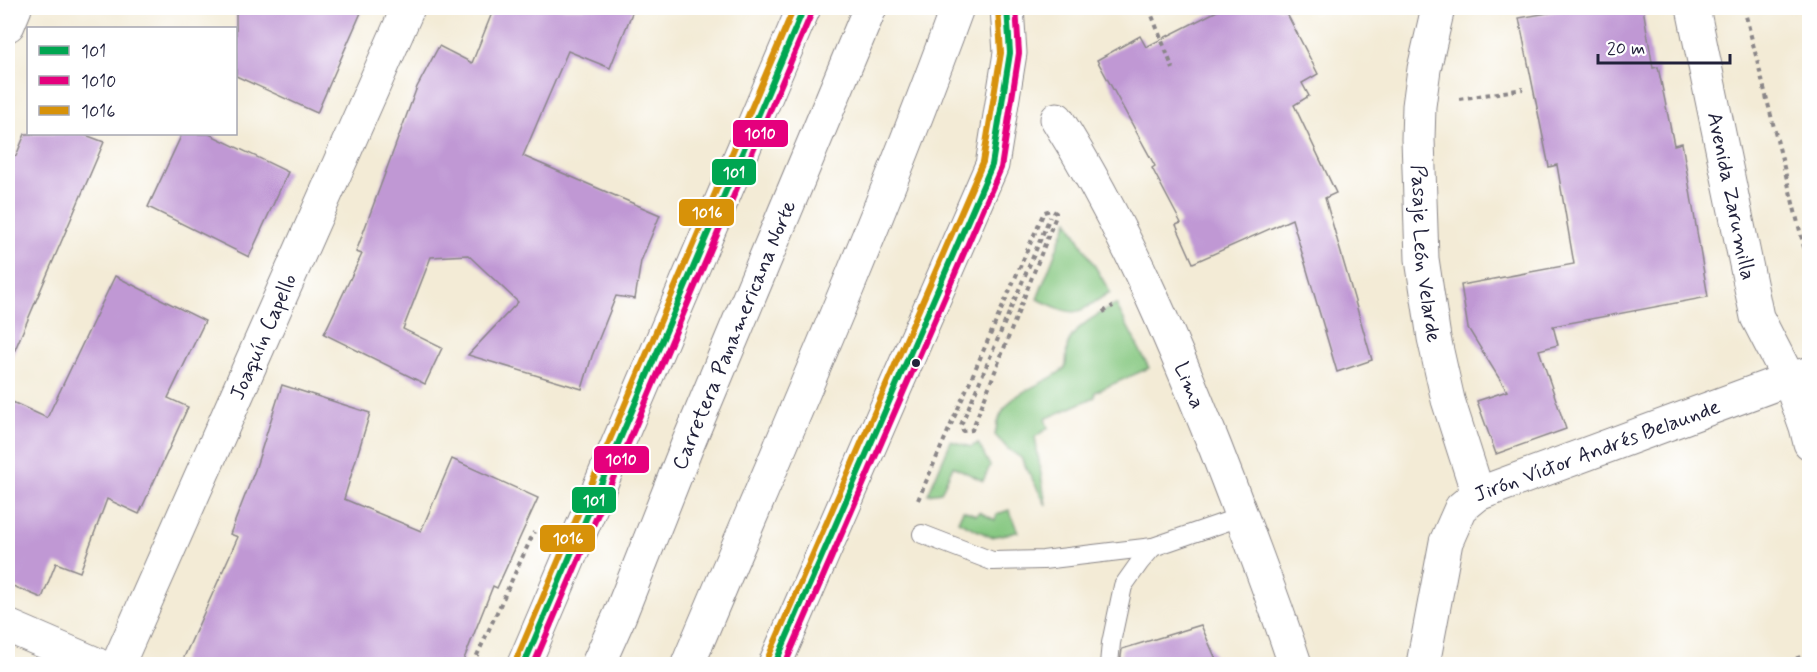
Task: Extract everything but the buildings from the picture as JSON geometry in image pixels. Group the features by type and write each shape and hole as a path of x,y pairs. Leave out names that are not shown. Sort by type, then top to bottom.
{"main road":[{"path":"8,25 15,8"},
{"name":"Joaquín Capello","path":"118,664 408,8"},
{"name":"Carretera Panamericana Norte","path":"598,664 870,8"},
{"path":"688,664 881,204 925,96 957,8"},
{"path":"775,664 992,165 1010,53 1007,8"},
{"name":"Pasaje León Velarde","path":"1438,8 1419,106 1421,229 1427,298 1434,338 1448,400 1478,494"},
{"name":"Avenida Zarumilla","path":"1693,8 1757,317 1799,376 1809,443"},
{"path":"524,664 801,11"},
{"name":"Lima","path":"1057,119 1083,161 1151,294 1243,516 1295,664"},
{"name":"Jirón Víctor Andrés Belaunde","path":"1423,664 1446,542 1461,508 1478,494 1799,376"},
{"path":"8,626 96,664"}],"lane":[{"path":"922,534 992,561 1043,560 1153,547 1243,516"},
{"path":"1109,664 1111,643 1124,586 1132,571 1153,547"}],"path":[{"path":"1149,8 1173,69"},
{"path":"1299,12 1313,8"},
{"path":"1744,8 1809,272"},
{"path":"1419,106 1523,89"},
{"path":"918,500 1044,212 1051,210 1056,213 1056,216 972,430 966,432 961,429 961,425 1050,217"},
{"path":"1779,664 1809,654"}],"green space":[{"path":"1068,220 1110,292 1075,312 1060,309 1037,299"},
{"path":"1116,304 1149,368 1095,392 1095,397 1045,419 1048,428 1035,437 1046,505 1021,458 1008,449 995,435 999,419 1005,408 1022,392 1065,368 1071,337 1089,321"},
{"path":"951,441 971,447 978,443 990,466 983,481 953,466 941,492 928,494"},
{"path":"963,510 976,515 979,512 995,520 997,514 1009,510 1018,532 991,537 958,521"}],"transit line":[{"name":"1016","path":"516,660 794,8"},
{"name":"101","path":"524,664 804,8"},
{"name":"101","path":"775,664 992,165 1010,53 1007,8"},
{"name":"1010","path":"785,664 1001,168 1019,53 1016,8"},
{"name":"1016","path":"767,660 983,162 1001,53 998,9"},
{"name":"1010","path":"534,664 812,12"}]}
